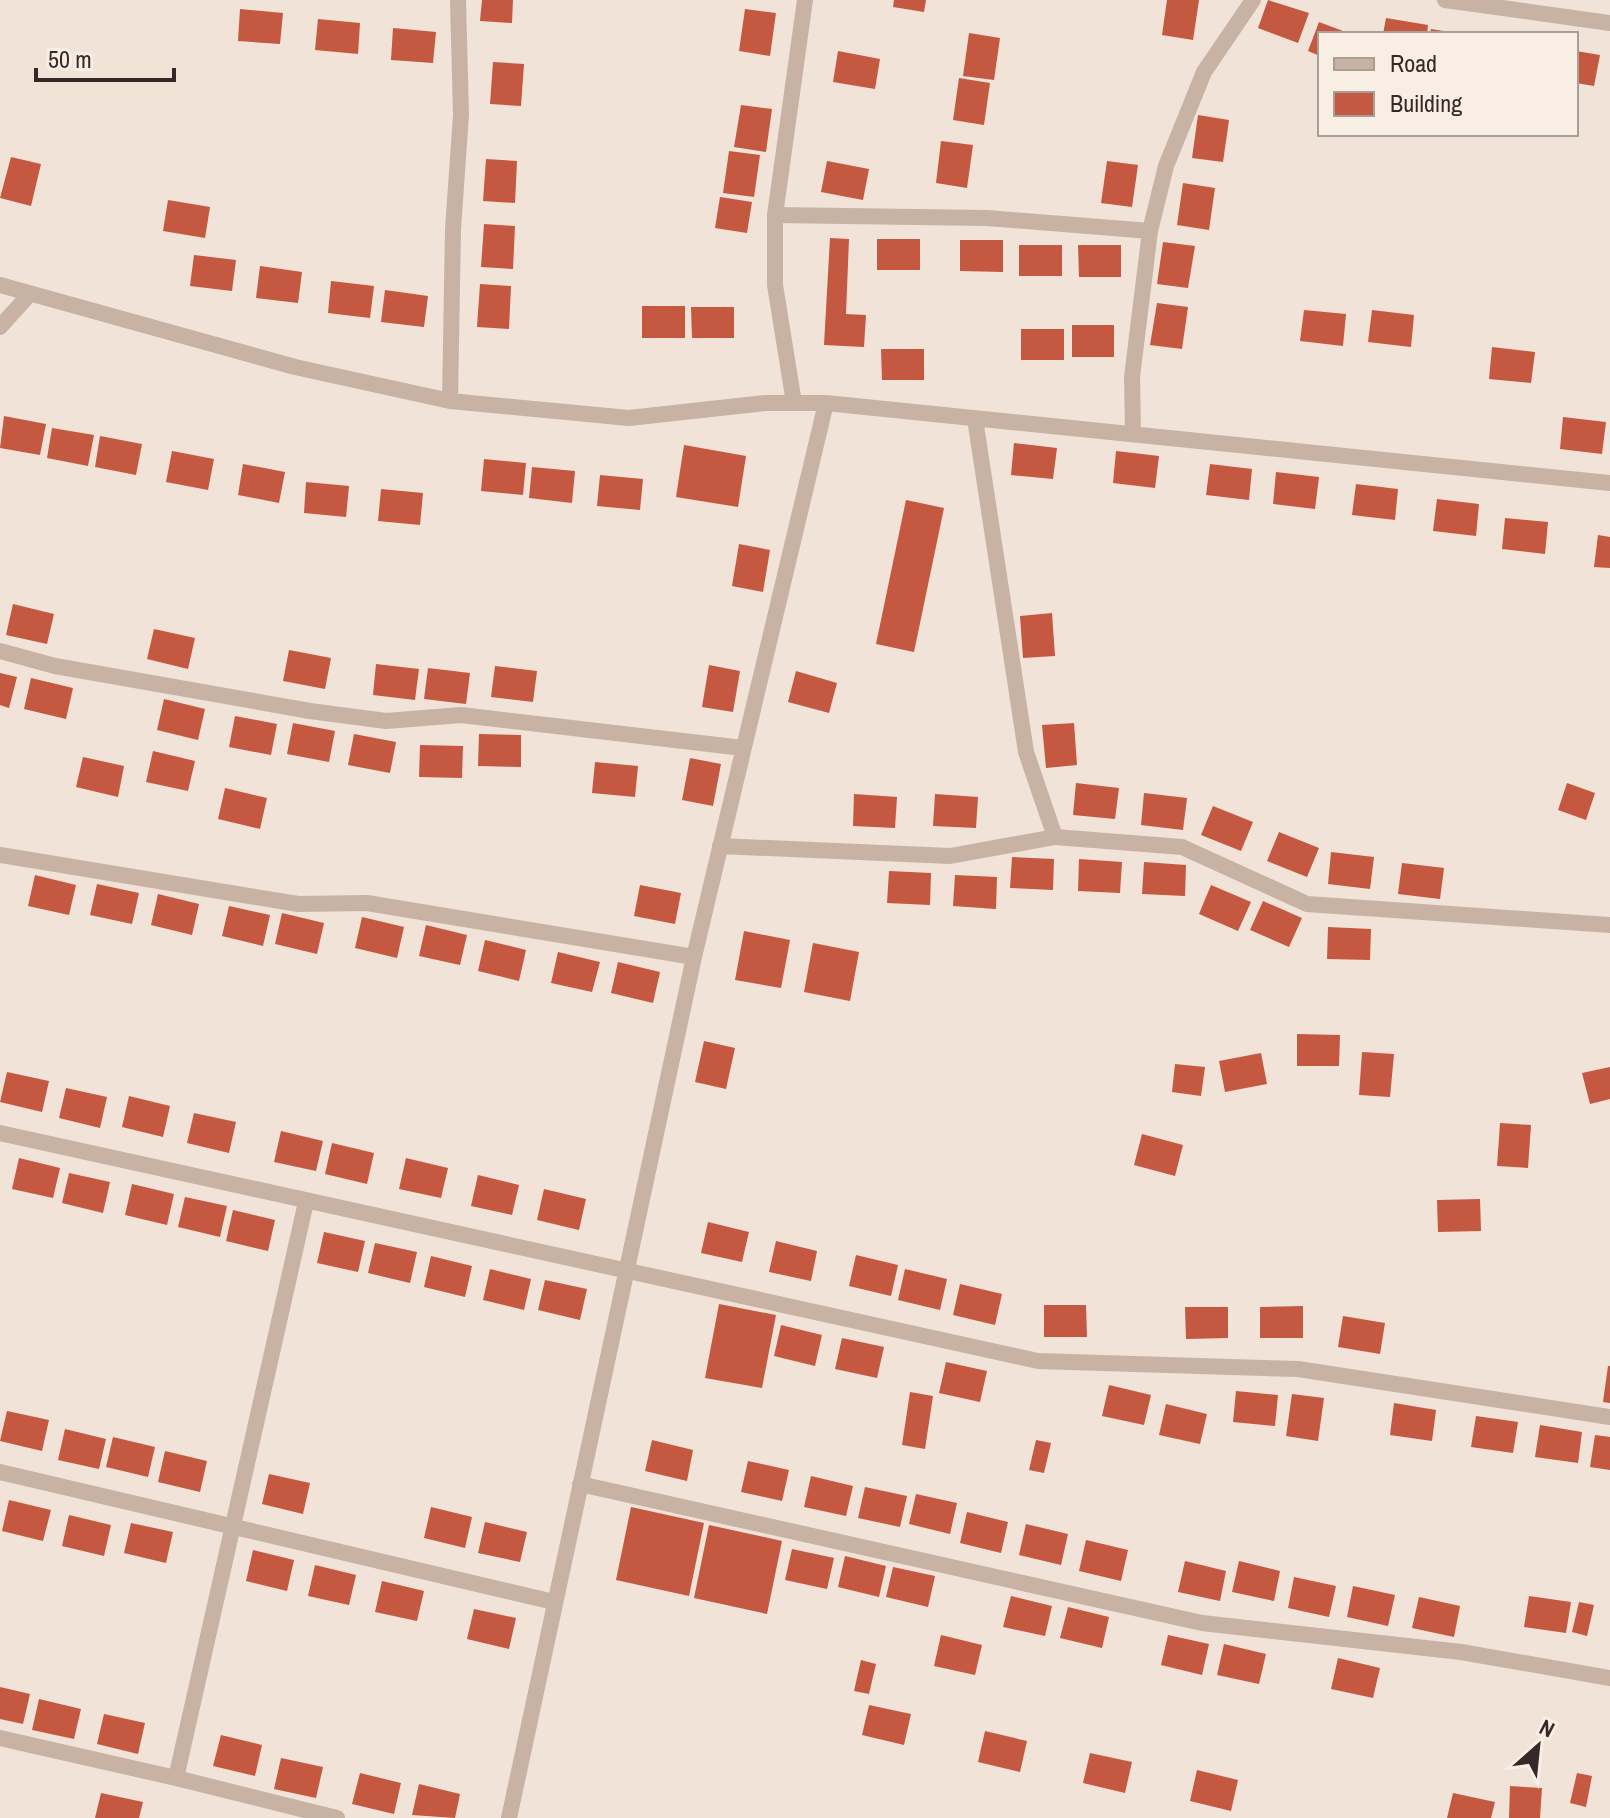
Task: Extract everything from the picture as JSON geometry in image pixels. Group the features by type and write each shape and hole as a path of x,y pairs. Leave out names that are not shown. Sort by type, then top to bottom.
{"street":[{"path":"450,401 453,229 461,115 458,0"},
{"path":"794,403 775,285 775,215 805,0"},
{"path":"1133,432 1132,377 1150,231 1166,166 1204,72 1253,0"},
{"path":"1445,0 1610,23"},
{"path":"775,215 987,218 1150,231"},
{"path":"0,285 295,367 450,401 629,418 765,403 826,403 1610,483"},
{"path":"0,327 29,295"},
{"path":"509,1818 694,957 826,403"},
{"path":"975,419 1026,752 1055,837"},
{"path":"0,651 55,666 386,721 461,715 743,748"},
{"path":"720,846 950,856 1055,837 1182,847 1307,904 1610,925"},
{"path":"0,855 298,904 367,903 694,957"},
{"path":"0,1133 1038,1361 1298,1369 1610,1417"},
{"path":"176,1778 306,1202"},
{"path":"0,1472 554,1602"},
{"path":"580,1484 1202,1623 1461,1652 1610,1678"},
{"path":"0,1738 337,1818"}],"building":[{"path":"482,0 513,0 512,23 480,21"},
{"path":"894,0 926,0 924,12 893,7"},
{"path":"1167,0 1199,0 1193,40 1162,35"},
{"path":"1268,0 1309,13 1298,43 1258,28"},
{"path":"240,9 283,13 280,44 238,41"},
{"path":"745,9 776,13 770,56 739,51"},
{"path":"1386,18 1428,25 1427,32 1383,32"},
{"path":"318,19 360,23 358,54 315,50"},
{"path":"1319,22 1346,32 1318,32 1318,55 1308,51"},
{"path":"393,28 436,32 433,63 391,60"},
{"path":"969,33 1000,38 994,80 963,76"},
{"path":"838,51 880,59 875,89 833,82"},
{"path":"1578,51 1600,55 1594,86 1578,83"},
{"path":"493,62 524,64 521,106 490,104"},
{"path":"959,78 990,83 984,125 953,120"},
{"path":"741,105 772,109 766,152 734,147"},
{"path":"1198,115 1229,120 1223,162 1192,158"},
{"path":"941,141 973,145 967,188 936,183"},
{"path":"729,151 760,155 754,197 723,193"},
{"path":"11,157 41,164 31,206 0,198"},
{"path":"486,159 517,161 515,203 483,201"},
{"path":"827,161 869,169 863,200 821,192"},
{"path":"1107,161 1138,165 1132,207 1101,203"},
{"path":"1183,183 1215,188 1209,230 1177,225"},
{"path":"720,197 752,202 747,233 715,228"},
{"path":"168,200 210,207 205,238 163,231"},
{"path":"484,224 515,226 513,269 481,267"},
{"path":"830,238 849,239 846,314 866,315 864,347 824,345"},
{"path":"877,239 920,239 920,270 877,270"},
{"path":"960,240 1003,240 1003,272 960,271"},
{"path":"1163,242 1195,246 1188,288 1157,284"},
{"path":"1019,245 1062,245 1062,276 1019,276"},
{"path":"1078,245 1121,245 1121,277 1079,277"},
{"path":"194,255 236,260 232,291 190,286"},
{"path":"260,266 302,272 298,303 256,298"},
{"path":"331,281 374,286 370,318 328,313"},
{"path":"480,284 511,286 509,329 477,327"},
{"path":"385,290 428,296 424,327 381,322"},
{"path":"1157,303 1188,307 1182,349 1150,345"},
{"path":"642,306 685,306 685,338 642,338"},
{"path":"691,307 734,307 734,338 692,338"},
{"path":"1304,310 1346,314 1343,346 1300,341"},
{"path":"1372,310 1414,315 1411,347 1368,342"},
{"path":"1072,325 1114,325 1114,357 1072,357"},
{"path":"1021,329 1064,329 1064,360 1021,360"},
{"path":"1492,347 1535,352 1531,383 1489,379"},
{"path":"881,349 924,349 924,380 882,380"},
{"path":"4,416 46,424 40,455 0,448"},
{"path":"1563,417 1606,422 1602,454 1560,449"},
{"path":"52,428 94,435 88,466 47,458"},
{"path":"100,436 142,444 136,475 95,467"},
{"path":"1014,443 1057,448 1053,479 1011,475"},
{"path":"684,445 746,456 738,507 676,497"},
{"path":"172,451 214,459 208,490 166,482"},
{"path":"1116,451 1159,456 1155,488 1113,483"},
{"path":"484,459 526,463 523,495 481,491"},
{"path":"243,464 285,472 279,503 238,495"},
{"path":"1210,464 1252,469 1249,500 1206,495"},
{"path":"532,467 575,471 572,503 529,498"},
{"path":"1276,472 1319,477 1315,509 1273,504"},
{"path":"600,475 643,479 640,510 597,506"},
{"path":"306,482 349,486 346,517 304,513"},
{"path":"1356,484 1398,489 1395,520 1352,515"},
{"path":"381,489 423,493 420,525 378,521"},
{"path":"1437,499 1479,504 1476,536 1433,531"},
{"path":"906,500 944,508 914,652 876,644"},
{"path":"1505,518 1548,522 1545,554 1502,549"},
{"path":"1598,535 1610,537 1610,568 1594,567"},
{"path":"739,544 770,550 763,592 732,586"},
{"path":"13,604 54,614 47,644 6,635"},
{"path":"1052,613 1055,656 1023,658 1020,616"},
{"path":"154,629 195,638 188,669 147,659"},
{"path":"289,650 331,658 325,689 283,681"},
{"path":"376,664 419,669 415,700 373,695"},
{"path":"709,665 740,671 733,712 702,707"},
{"path":"495,666 537,671 533,702 491,697"},
{"path":"428,668 470,673 466,704 424,699"},
{"path":"796,671 837,683 829,713 788,702"},
{"path":"0,673 17,677 9,708 0,705"},
{"path":"31,678 73,688 66,719 24,709"},
{"path":"164,699 205,709 198,740 157,730"},
{"path":"235,716 277,724 271,755 229,747"},
{"path":"293,723 335,731 329,762 287,754"},
{"path":"1074,723 1077,765 1046,768 1042,725"},
{"path":"354,734 396,742 390,773 348,765"},
{"path":"479,734 521,735 521,767 478,766"},
{"path":"420,745 463,746 462,778 419,777"},
{"path":"153,751 195,761 188,791 146,782"},
{"path":"83,757 124,766 118,797 76,787"},
{"path":"690,758 721,764 713,806 682,800"},
{"path":"595,762 638,766 635,797 592,793"},
{"path":"1076,783 1119,788 1115,819 1073,815"},
{"path":"1567,783 1595,793 1586,820 1558,810"},
{"path":"225,788 267,798 260,829 218,819"},
{"path":"1144,793 1187,798 1183,830 1141,825"},
{"path":"854,794 897,797 895,828 853,826"},
{"path":"935,794 978,797 976,828 933,826"},
{"path":"1213,806 1253,822 1241,851 1201,835"},
{"path":"1279,832 1319,848 1307,877 1267,861"},
{"path":"1331,852 1374,857 1370,889 1328,884"},
{"path":"1012,857 1054,859 1053,890 1010,888"},
{"path":"1079,859 1122,862 1120,893 1078,891"},
{"path":"1144,862 1186,865 1185,896 1142,894"},
{"path":"1402,863 1444,868 1440,899 1398,894"},
{"path":"889,871 931,873 930,905 887,903"},
{"path":"35,875 76,885 69,915 28,906"},
{"path":"955,875 997,877 996,909 953,906"},
{"path":"97,884 139,893 132,924 90,915"},
{"path":"640,885 681,893 675,924 634,916"},
{"path":"1211,885 1251,902 1238,931 1199,914"},
{"path":"158,894 199,904 192,935 151,925"},
{"path":"1263,901 1302,918 1289,947 1250,930"},
{"path":"229,906 270,915 263,946 222,936"},
{"path":"282,913 324,923 317,954 275,944"},
{"path":"362,917 404,927 397,958 355,948"},
{"path":"426,925 467,935 460,965 419,956"},
{"path":"1328,927 1371,929 1370,960 1327,959"},
{"path":"744,931 790,940 781,988 735,980"},
{"path":"485,940 526,950 519,981 478,971"},
{"path":"813,943 859,952 850,1001 804,992"},
{"path":"558,952 600,962 592,992 551,983"},
{"path":"618,962 660,972 653,1003 611,993"},
{"path":"1297,1034 1340,1035 1339,1066 1297,1066"},
{"path":"704,1041 735,1048 726,1089 695,1082"},
{"path":"1362,1052 1394,1054 1390,1097 1359,1095"},
{"path":"1261,1053 1267,1084 1225,1092 1219,1061"},
{"path":"1175,1064 1205,1067 1201,1096 1172,1092"},
{"path":"1610,1067 1610,1099 1590,1104 1582,1073"},
{"path":"7,1072 49,1081 42,1112 0,1102"},
{"path":"66,1088 107,1097 100,1128 59,1118"},
{"path":"129,1096 170,1106 163,1137 122,1127"},
{"path":"194,1113 236,1122 229,1153 187,1143"},
{"path":"1500,1123 1531,1125 1528,1168 1497,1166"},
{"path":"281,1131 323,1141 316,1171 274,1162"},
{"path":"1142,1134 1183,1145 1175,1176 1134,1165"},
{"path":"332,1143 374,1153 367,1184 325,1174"},
{"path":"19,1158 60,1168 53,1198 12,1189"},
{"path":"406,1158 448,1168 441,1198 399,1189"},
{"path":"69,1173 110,1182 103,1213 62,1203"},
{"path":"478,1175 519,1185 512,1215 471,1206"},
{"path":"132,1184 174,1194 167,1225 125,1215"},
{"path":"544,1189 586,1199 579,1230 537,1220"},
{"path":"185,1197 227,1206 220,1237 178,1227"},
{"path":"1480,1199 1481,1231 1438,1232 1437,1200"},
{"path":"233,1210 275,1220 268,1251 226,1241"},
{"path":"708,1222 749,1232 742,1262 701,1253"},
{"path":"324,1232 365,1241 358,1272 317,1263"},
{"path":"776,1241 817,1251 811,1281 769,1272"},
{"path":"375,1243 417,1252 410,1283 368,1273"},
{"path":"856,1255 898,1265 891,1296 849,1286"},
{"path":"431,1256 472,1266 465,1297 424,1287"},
{"path":"490,1269 531,1279 524,1310 483,1300"},
{"path":"905,1269 947,1279 940,1310 898,1300"},
{"path":"545,1280 587,1289 580,1320 538,1310"},
{"path":"960,1284 1002,1294 995,1325 953,1315"},
{"path":"719,1304 776,1315 762,1388 705,1378"},
{"path":"1044,1305 1086,1305 1087,1337 1044,1337"},
{"path":"1303,1306 1303,1338 1260,1338 1260,1307"},
{"path":"1185,1307 1228,1307 1228,1338 1186,1339"},
{"path":"1343,1316 1385,1323 1380,1354 1338,1347"},
{"path":"781,1325 822,1335 815,1366 774,1356"},
{"path":"842,1338 884,1347 877,1378 835,1369"},
{"path":"946,1362 987,1371 980,1402 939,1393"},
{"path":"1610,1366 1610,1403 1603,1402"},
{"path":"1109,1385 1151,1395 1144,1425 1102,1416"},
{"path":"1236,1391 1278,1395 1275,1426 1233,1422"},
{"path":"910,1392 933,1396 925,1449 902,1445"},
{"path":"1292,1394 1324,1398 1318,1441 1286,1436"},
{"path":"1394,1403 1436,1410 1432,1441 1390,1435"},
{"path":"1166,1404 1207,1414 1200,1444 1159,1435"},
{"path":"7,1411 49,1420 42,1451 0,1441"},
{"path":"1476,1416 1518,1422 1513,1453 1471,1447"},
{"path":"1540,1425 1582,1432 1578,1463 1535,1457"},
{"path":"65,1429 106,1439 99,1469 58,1460"},
{"path":"1595,1435 1610,1437 1610,1470 1590,1467"},
{"path":"113,1437 155,1447 148,1477 106,1467"},
{"path":"652,1440 693,1450 687,1481 645,1471"},
{"path":"1036,1440 1051,1443 1044,1473 1029,1470"},
{"path":"165,1451 207,1461 200,1492 158,1482"},
{"path":"748,1461 789,1470 782,1501 741,1492"},
{"path":"269,1474 310,1483 303,1514 262,1504"},
{"path":"811,1476 853,1486 846,1516 804,1507"},
{"path":"865,1487 907,1496 900,1527 858,1518"},
{"path":"916,1494 957,1503 950,1534 909,1524"},
{"path":"9,1500 51,1510 43,1541 2,1531"},
{"path":"431,1507 472,1517 465,1548 424,1538"},
{"path":"631,1507 704,1523 689,1596 616,1580"},
{"path":"967,1512 1008,1522 1001,1553 960,1543"},
{"path":"69,1515 111,1525 104,1556 62,1546"},
{"path":"485,1522 527,1532 520,1562 478,1553"},
{"path":"131,1523 173,1532 166,1563 124,1553"},
{"path":"1026,1524 1068,1534 1061,1565 1019,1555"},
{"path":"709,1525 782,1541 767,1614 694,1598"},
{"path":"1086,1540 1128,1550 1121,1581 1079,1571"},
{"path":"792,1549 834,1558 827,1589 785,1580"},
{"path":"253,1550 294,1560 287,1591 246,1581"},
{"path":"845,1556 886,1566 879,1597 838,1587"},
{"path":"1185,1561 1226,1571 1220,1601 1178,1592"},
{"path":"1239,1561 1280,1571 1274,1601 1232,1592"},
{"path":"315,1565 356,1575 349,1605 308,1596"},
{"path":"893,1567 935,1576 928,1607 886,1597"},
{"path":"1294,1577 1336,1586 1329,1617 1288,1608"},
{"path":"382,1581 424,1591 417,1621 375,1612"},
{"path":"1353,1586 1395,1595 1388,1626 1347,1617"},
{"path":"1011,1596 1052,1606 1045,1636 1003,1627"},
{"path":"1529,1596 1571,1602 1566,1633 1524,1627"},
{"path":"1419,1597 1460,1606 1454,1637 1412,1628"},
{"path":"1579,1602 1594,1605 1587,1636 1572,1632"},
{"path":"1068,1607 1109,1617 1102,1648 1060,1638"},
{"path":"474,1609 516,1618 509,1649 467,1639"},
{"path":"941,1635 982,1645 975,1675 934,1666"},
{"path":"1168,1635 1209,1644 1202,1675 1161,1665"},
{"path":"1224,1644 1266,1654 1259,1684 1217,1675"},
{"path":"1338,1658 1380,1668 1373,1698 1331,1689"},
{"path":"861,1660 876,1664 869,1694 854,1691"},
{"path":"0,1687 30,1694 23,1724 0,1719"},
{"path":"39,1699 81,1709 74,1739 32,1730"},
{"path":"869,1705 911,1714 904,1745 862,1735"},
{"path":"104,1714 145,1723 138,1754 97,1744"},
{"path":"985,1731 1027,1741 1020,1772 978,1762"},
{"path":"221,1735 262,1745 255,1776 213,1766"},
{"path":"1090,1753 1132,1762 1125,1793 1083,1783"},
{"path":"281,1758 323,1767 316,1798 274,1789"},
{"path":"1197,1770 1238,1780 1231,1811 1190,1801"},
{"path":"360,1773 401,1783 394,1814 352,1804"},
{"path":"1577,1773 1592,1776 1586,1807 1570,1803"},
{"path":"419,1784 460,1794 455,1818 412,1815"},
{"path":"1510,1786 1542,1788 1540,1818 1509,1818"},
{"path":"101,1793 143,1802 139,1818 95,1818"},
{"path":"1453,1793 1495,1802 1491,1818 1447,1818"}]}
